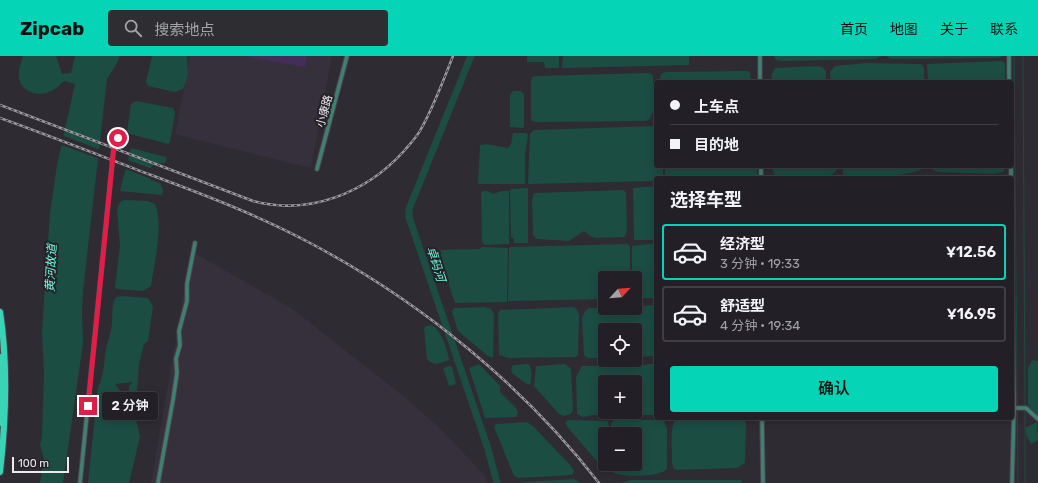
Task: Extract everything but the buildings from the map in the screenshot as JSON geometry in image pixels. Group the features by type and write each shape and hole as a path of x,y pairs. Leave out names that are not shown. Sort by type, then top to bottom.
{"main road":[{"path":"0,312 4,338 5,420 0,472"},
{"path":"0,357 0,423"}],"street":[{"name":"小康路","path":"317,170 347,56"},
{"path":"760,56 760,80"},
{"path":"1009,56 1009,80"},
{"path":"80,483 114,145 118,138"},
{"path":"158,483 173,400 177,372 176,359 180,345 180,331 187,301 188,284 195,243"},
{"path":"1012,483 1019,408 1014,308"},
{"path":"1019,408 1038,419"},
{"path":"762,420 763,483"}],"shaded area":[{"path":"190,56 332,56 311,168 175,134"},
{"path":"243,56 307,56 305,67"},
{"path":"191,251 294,310 407,399 444,432 485,476 487,483 151,483"}],"water":[{"name":"黄河故道","path":"23,56 56,56 62,74 71,73 75,56 120,56 107,79 83,291 83,343 63,483 40,483 44,459 40,445 42,436 44,373 42,332 50,213 57,165 75,84 64,81 51,91 42,94 33,93 25,89 19,78 19,70"},
{"path":"152,56 187,56 188,75 183,89 175,92 148,86 146,82"},
{"path":"527,56 559,56 559,68 545,68 544,62 527,62"},
{"path":"563,56 689,56 689,65 562,68"},
{"path":"774,56 882,56 875,59 782,61 776,60"},
{"path":"886,56 1002,56 999,58 891,59"},
{"path":"1003,61 1005,64 1005,80 928,80 927,64"},
{"path":"867,63 921,64 924,68 924,80 831,80 830,72 835,66"},
{"path":"818,66 822,67 826,71 826,80 771,80 775,68"},
{"path":"748,71 750,73 751,80 660,80 661,74 666,72"},
{"path":"652,74 653,77 654,109 650,119 646,121 532,121 532,77"},
{"path":"513,91 520,91 524,94 523,128 510,127 510,95"},
{"path":"136,101 173,108 175,113 170,142 168,144 127,132 131,104"},
{"path":"654,126 654,168 663,168 663,176 654,176 654,181 528,184 530,134 534,130"},
{"path":"513,133 526,133 528,135 525,155 525,184 478,184 480,145 486,144 508,148 511,144"},
{"path":"131,148 166,157 167,159 165,163 156,163 152,166 148,175 151,180 160,183 163,190 162,195 120,191"},
{"path":"665,168 757,168 757,176 665,176"},
{"path":"772,168 837,168 831,175 775,175"},
{"path":"842,168 923,168 910,173 888,176 846,176 843,174"},
{"path":"932,168 1005,168 1003,172 994,174 938,172"},
{"path":"654,186 654,240 634,240 633,188"},
{"path":"528,188 528,243 514,243 514,239 511,237 510,189"},
{"path":"624,190 626,193 627,229 625,237 595,238 584,231 569,241 537,239 533,235 532,200 534,193"},
{"path":"483,191 488,191 493,194 501,191 509,191 509,244 485,245 482,242 481,193"},
{"path":"124,200 148,201 155,204 158,212 158,244 151,286 143,291 117,289 115,287 120,246 117,209 120,202"},
{"path":"654,243 654,298 642,298 642,271 632,271 632,246"},
{"path":"627,244 630,246 630,271 598,271 598,299 508,301 510,247"},
{"path":"482,247 508,248 507,302 455,303 437,250 479,249"},
{"path":"123,296 148,298 153,306 148,341 144,344 139,364 137,391 139,406 136,419 140,437 129,483 88,483 98,387 103,373 106,349 111,328 114,300 116,297","holes":["133,382 129,386 129,396 125,397 115,384"]},
{"path":"654,305 654,356 642,357 642,323 598,323 598,358 588,358 584,355 582,318 585,311 589,308 598,308 598,315 642,315 642,306"},
{"path":"485,307 491,309 494,314 493,358 488,356 458,331 452,312 454,308"},
{"path":"574,307 579,315 578,355 576,357 509,358 499,355 498,314 500,310"},
{"path":"432,325 439,332 444,341 449,360 437,364 432,363 427,359 424,328"},
{"path":"1032,360 1038,361 1038,416 1028,406 1028,368"},
{"path":"654,363 654,415 642,415 642,375 598,375 598,415 583,417 577,414 576,377 582,366 642,367 642,365"},
{"path":"479,364 500,386 500,392 516,408 518,413 516,417 485,418 469,368"},
{"path":"528,364 531,368 531,383 528,385 512,373 511,368 513,365"},
{"path":"565,364 571,369 573,410 571,414 564,416 559,414 534,386 536,366"},
{"path":"450,366 452,367 456,384 449,386 443,368"},
{"path":"568,420 608,421 609,427 598,427 598,463 569,429 565,423"},
{"path":"614,420 664,420 667,429 667,469 657,474 640,476 617,474 613,472 642,471 642,427 611,427"},
{"path":"744,420 746,423 745,463 737,468 674,469 672,463 672,431 675,421"},
{"path":"527,422 534,427 570,465 574,471 572,475 519,478 514,476 494,427 496,424"},
{"path":"1037,422 1038,440 1031,444 1027,437 1025,428"},
{"path":"574,479 580,483 519,483 526,482"},
{"path":"630,480 741,480 742,483 621,483"}],"pier":[{"path":"61,135 101,150 100,159 59,144"},
{"path":"125,159 152,169 150,175 154,180 123,168"}],"waterway":[{"name":"卓码河","path":"471,56 409,209 409,217 488,449 497,483"},
{"path":"1014,56 1018,483"},
{"path":"1023,56 1025,406"},
{"path":"1025,410 1025,483"}],"railway":[{"path":"0,105 253,201 274,205 315,203 335,197 372,179 389,166 404,151 419,132 426,120 453,56"},
{"path":"0,118 232,206 312,244 353,267 431,319 468,348 537,412 599,483"}],"route":[{"path":"88,406 114,145 118,138"}]}
